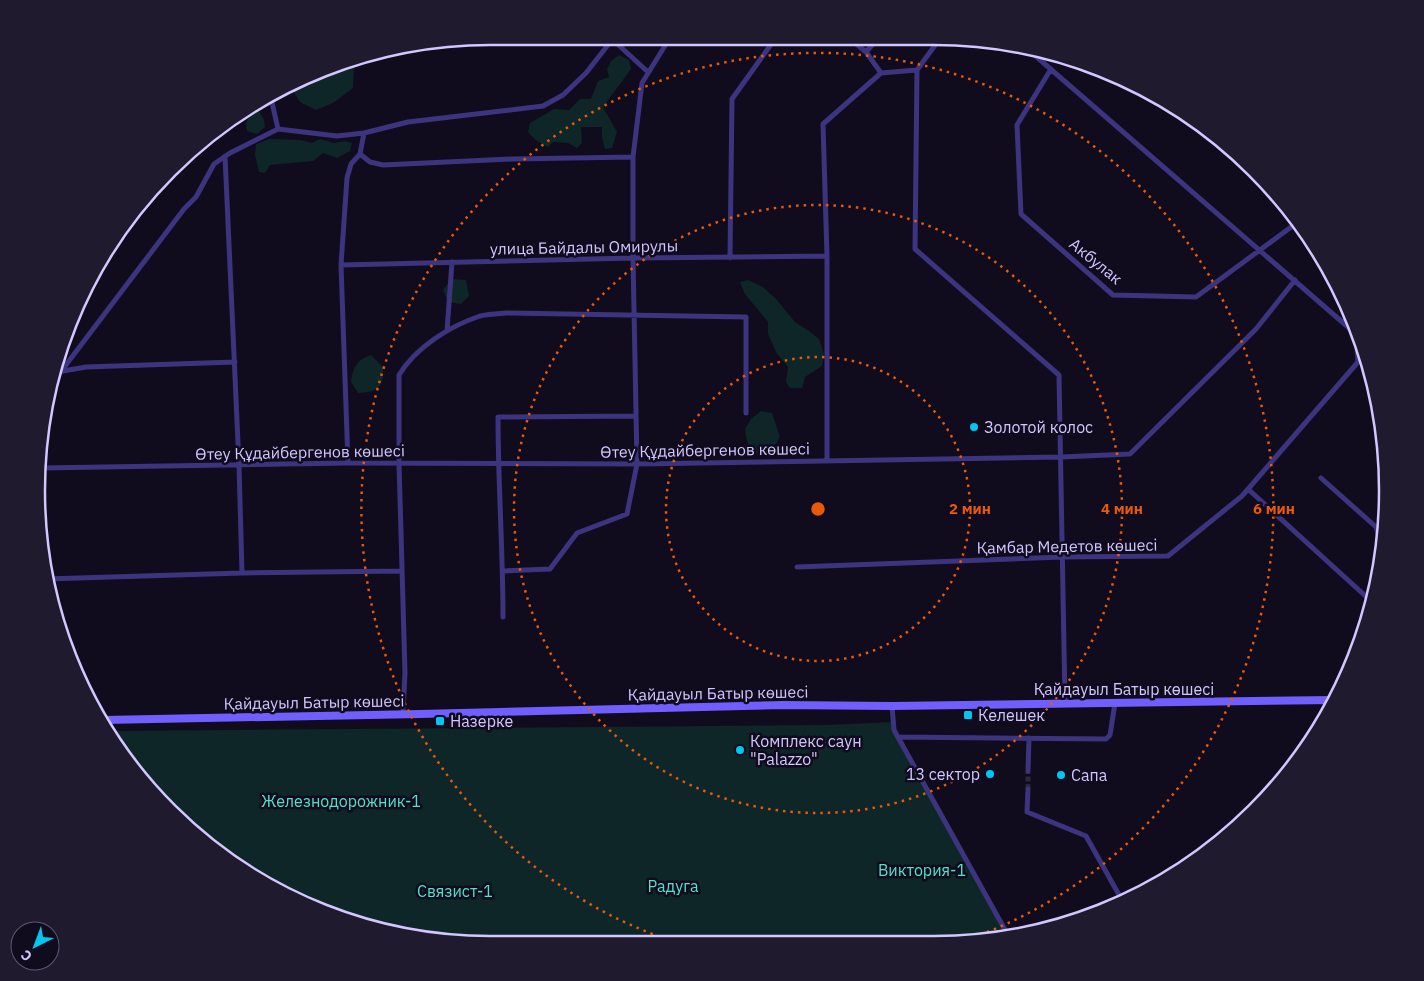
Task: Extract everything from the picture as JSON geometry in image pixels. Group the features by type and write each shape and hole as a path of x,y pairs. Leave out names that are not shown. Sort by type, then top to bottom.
{"street":[{"path":"60,374 184,209 196,197 214,164 225,156 278,129 337,136 364,133 408,122 543,106 564,95 586,73 608,45"},
{"path":"621,45 648,72"},
{"path":"503,571 550,569 577,533 627,514 637,464 633,157 642,83 665,45"},
{"path":"730,258 732,99 771,45"},
{"path":"858,45 866,52 880,73"},
{"path":"866,52 872,45"},
{"path":"936,45 917,70 915,248 1058,375 1065,702"},
{"name":"Қамбар Медетов көшесі","path":"1038,58 1348,327"},
{"name":"Акбулак","path":"1051,69 1017,125 1021,214 1113,295 1196,297 1292,226"},
{"path":"827,461 827,256 823,124 880,73 917,70"},
{"path":"272,103 278,129"},
{"path":"348,463 341,265 347,178 352,164 360,154 364,133"},
{"path":"360,154 370,162 383,165 512,159 633,157"},
{"path":"225,156 240,465 242,573"},
{"name":"улица Байдалы Омирулы","path":"341,265 633,258 827,256"},
{"path":"447,331 452,262"},
{"name":"Өтеу Құдайбергенов көшесі","path":"46,468 348,463 637,464 1061,457 1130,454 1256,328 1295,280"},
{"path":"403,714 405,673 399,463 399,375 405,365 421,350 460,324 482,316 507,312 746,317 746,413"},
{"name":"Қамбар Медетов көшесі","path":"797,567 1061,557 1168,556 1242,496 1358,362 1357,355"},
{"path":"63,371 86,367 235,362"},
{"path":"503,617 498,417 636,416"},
{"path":"1321,478 1376,527 1377,530"},
{"path":"1248,489 1366,597"},
{"path":"54,579 242,573 402,571"},
{"name":"Қайдауыл Батыр көшесі","path":"109,720 812,704 892,706 1065,702 1326,700"},
{"path":"898,737 1108,738 1115,702"},
{"path":"892,706 894,730 1006,930"},
{"path":"1028,771 1029,738"},
{"path":"1028,789 1027,812 1086,836 1119,895"}],"green space":[{"path":"619,55 629,60 631,69 603,107 617,132 612,148 605,149 602,127 581,127 582,143 577,148 568,143 553,142 548,147 537,141 528,132 530,123 554,109 569,110 580,99 591,99 598,81 609,77 607,69 611,61"},
{"path":"354,67 353,88 333,103 316,110 300,102 293,91"},
{"path":"259,111 264,120 265,127 257,134 247,131 246,123 249,116"},
{"path":"269,139 301,140 312,143 320,139 334,143 345,141 352,143 350,151 337,158 323,153 313,161 270,165 265,173 259,172 255,155 256,144"},
{"path":"451,279 466,280 469,296 461,304 448,302 443,290"},
{"path":"748,280 763,287 777,300 795,322 819,339 824,354 822,366 805,377 802,388 790,388 786,382 788,367 777,354 768,334 768,322 745,294 740,282"},
{"path":"371,355 383,367 381,384 375,390 358,393 351,382 353,373 356,365 362,359"},
{"path":"761,411 772,413 780,437 774,447 763,457 752,452 747,441 745,429 751,419"},
{"path":"893,722 894,730 1005,930 963,935 934,936 490,936 432,932 375,921 320,902 293,890 243,861 219,844 175,806 137,762 116,731 825,725"}],"tunnel":[{"path":"1028,771 1028,789"}],"place":[{"name":"Золотой колос","path":"974,427"},
{"name":"Келешек","path":"968,715"},
{"name":"Назерке","path":"440,721"},
{"name":"Комплекс саун \"Palazzo\"","path":"740,750"},
{"name":"13 сектор","path":"990,774"},
{"name":"Сапа","path":"1061,775"}],"park label":[{"name":"Железнодорожник-1","path":"341,801"},
{"name":"Виктория-1","path":"922,870"},
{"name":"Радуга","path":"673,886"},
{"name":"Связист-1","path":"455,891"}]}
